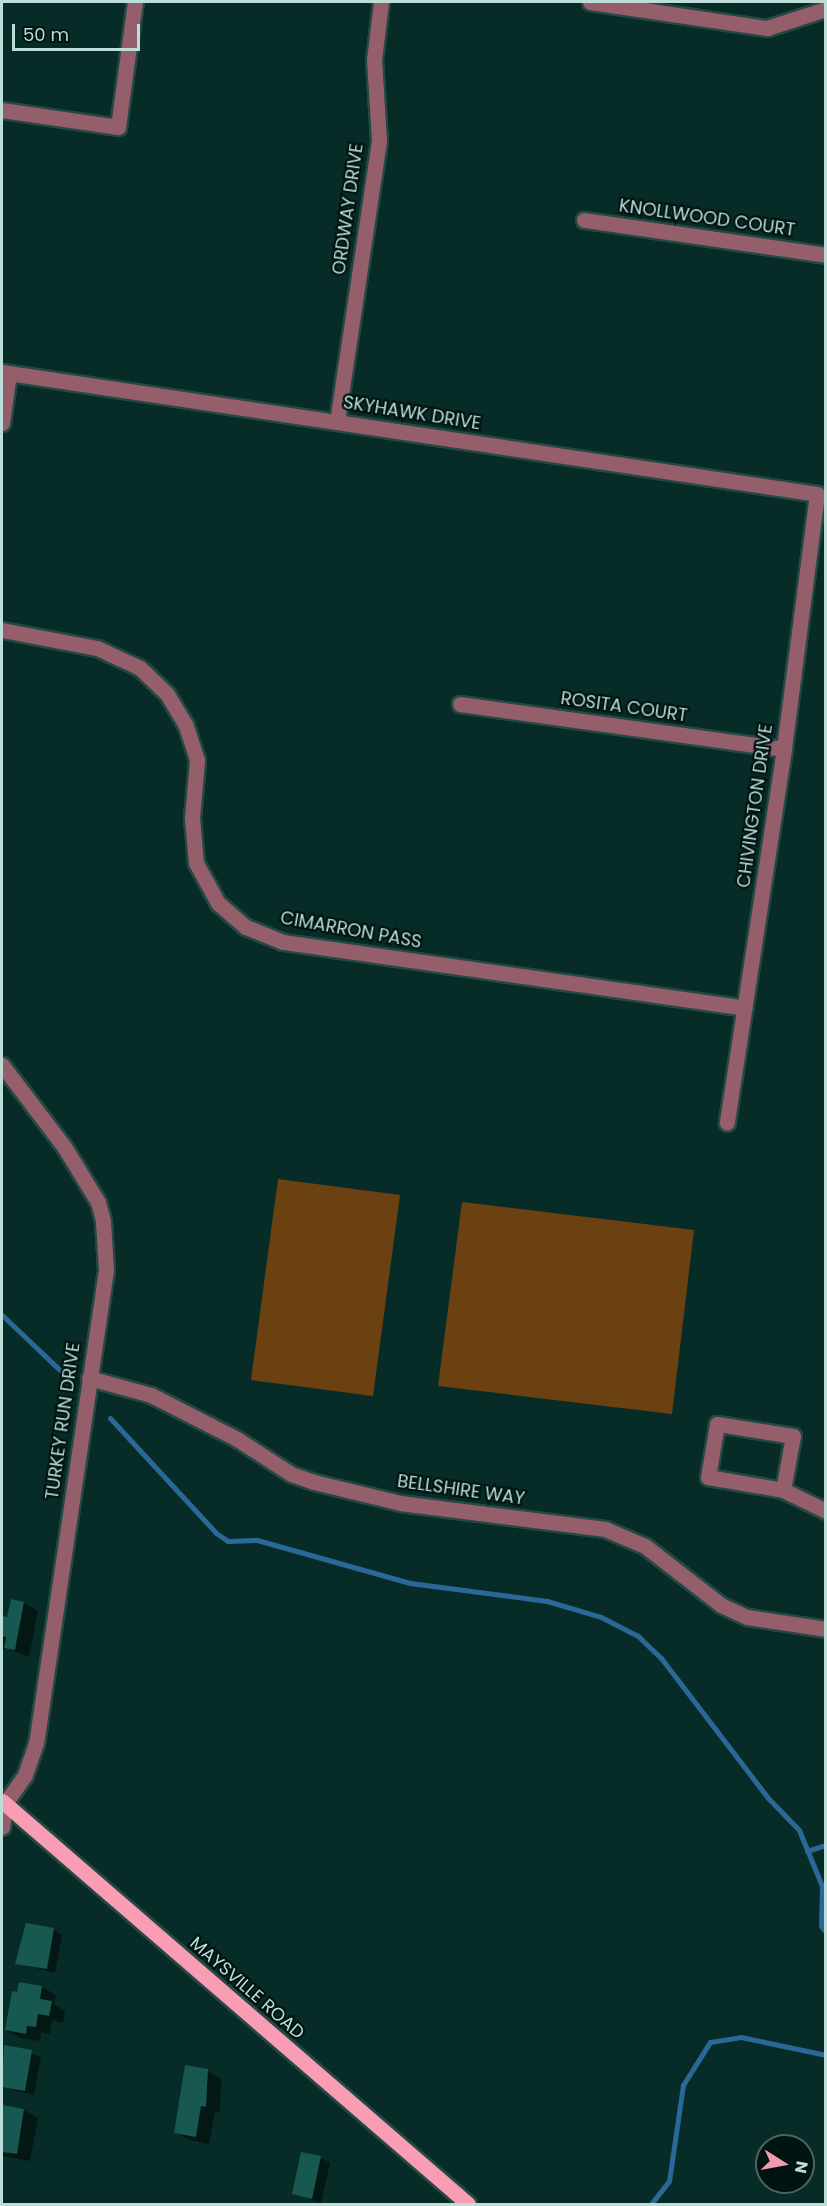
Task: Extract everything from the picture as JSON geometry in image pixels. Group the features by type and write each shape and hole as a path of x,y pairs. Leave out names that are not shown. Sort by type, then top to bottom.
{"main road":[{"name":"MAYSVILLE ROAD","path":"3,1803 468,2205"}],"street":[{"path":"2,110 118,127 135,2"},
{"name":"ORDWAY DRIVE","path":"337,422 379,141 374,60 381,2"},
{"path":"590,2 767,28 825,9"},
{"name":"KNOLLWOOD COURT","path":"584,220 825,255"},
{"path":"2,423 5,372"},
{"name":"SKYHAWK DRIVE","path":"5,372 817,494"},
{"name":"CHIVINGTON DRIVE","path":"726,1123 784,748 817,494"},
{"name":"CIMARRON PASS","path":"2,630 97,648 140,668 167,694 186,726 197,760 192,818 196,863 218,903 246,927 283,942 744,1008"},
{"name":"ROSITA COURT","path":"460,704 784,748"},
{"name":"TURKEY RUN DRIVE","path":"2,1065 65,1148 98,1202 106,1270 36,1743 25,1775 3,1803"},
{"name":"BELLSHIRE WAY","path":"89,1378 151,1395 237,1439 291,1474 314,1482 400,1503 616,1532 652,1551 721,1605 747,1617 825,1629"},
{"path":"783,1490 793,1436 717,1424 708,1477 783,1490 825,1510"},
{"path":"2,1827 3,1803"}],"shaded area":[{"path":"278,1179 400,1195 373,1396 251,1380"},
{"path":"462,1202 694,1230 672,1414 438,1386"}],"building":[{"path":"11,1599 24,1602 15,1650 4,1648 6,1637 2,1636 2,1616 7,1617"},
{"path":"26,1923 54,1928 47,1969 15,1964"},
{"path":"19,1982 42,1986 40,1999 52,2001 49,2016 38,2014 36,2027 27,2026 26,2034 5,2030 12,1991 17,1992"},
{"path":"4,2045 32,2050 25,2091 2,2087"},
{"path":"185,2065 208,2069 206,2107 201,2106 196,2137 174,2133"},
{"path":"2,2105 24,2109 17,2154 2,2152"},
{"path":"301,2152 321,2156 312,2199 292,2194"}],"waterway":[{"path":"2,1315 63,1373"},
{"path":"110,1418 216,1533 228,1541 257,1540 410,1583 547,1601 601,1617 638,1636 661,1658 768,1798 799,1830 822,1886 821,1926 826,1932"},
{"path":"807,1851 826,1845"},
{"path":"651,2204 669,2181 683,2085 710,2042 741,2037 826,2055"}]}
